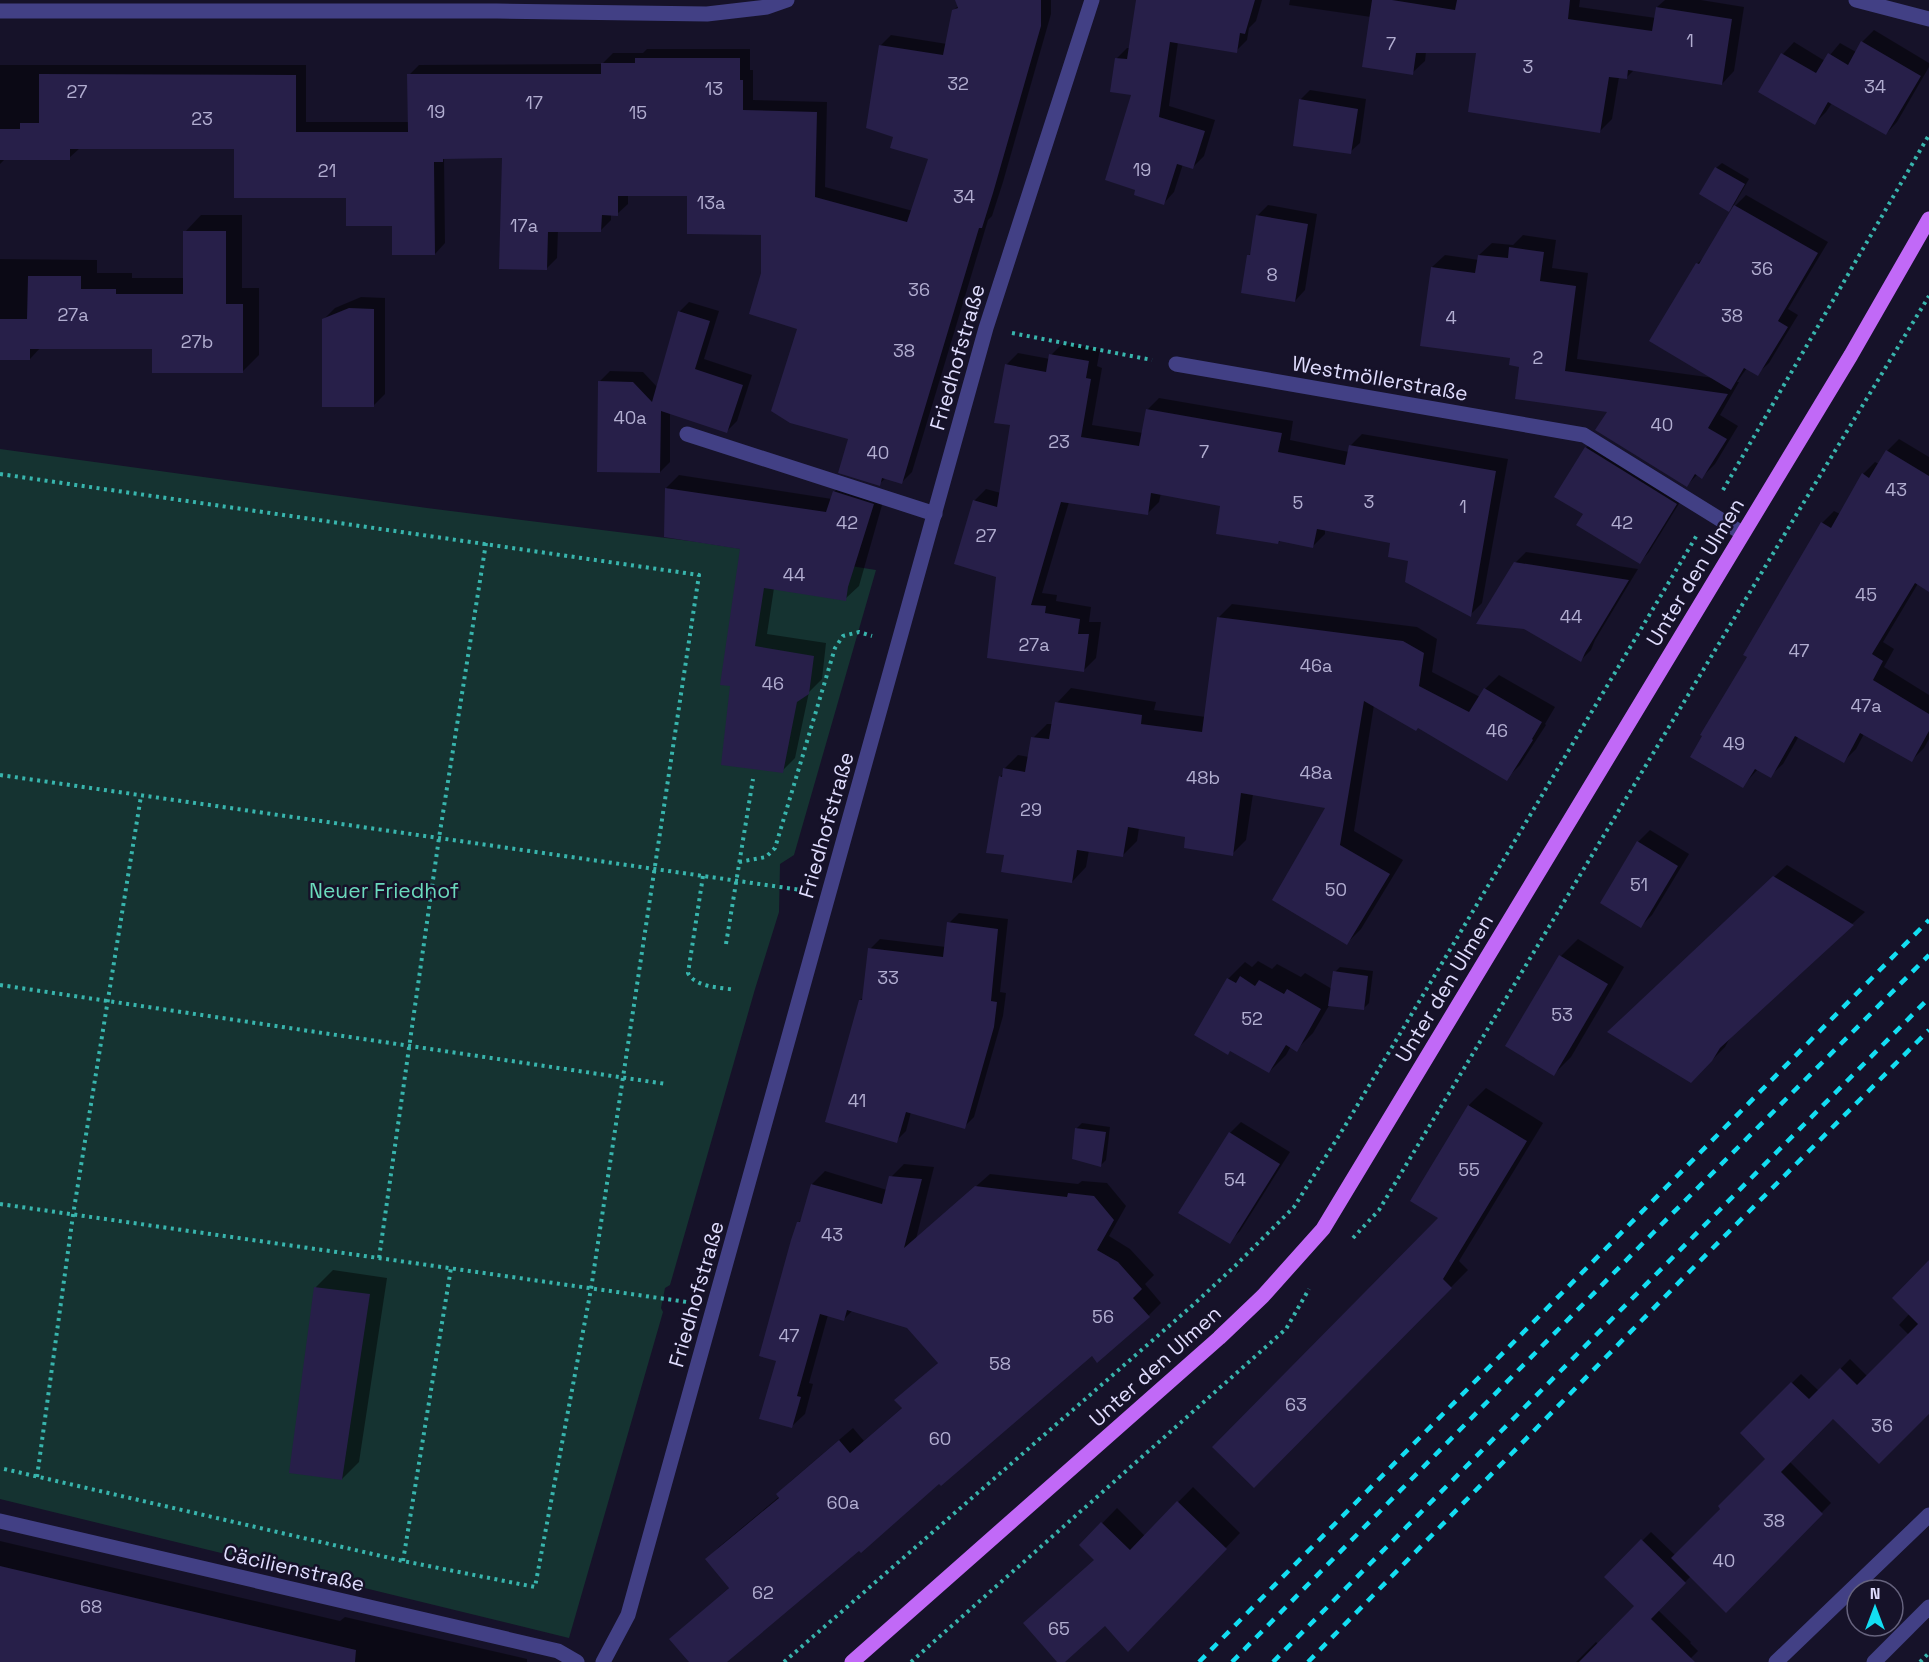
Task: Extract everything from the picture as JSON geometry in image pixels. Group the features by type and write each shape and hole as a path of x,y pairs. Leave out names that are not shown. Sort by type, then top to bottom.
{"main road":[{"name":"Unter den Ulmen","path":"852,1662 1219,1338 1263,1296 1323,1229 1851,355 1929,219"}],"street":[{"path":"0,11 497,11 707,14 767,7 787,0"},
{"name":"Friedhofstraße","path":"603,1662 628,1616 986,328 1092,0"},
{"path":"1856,0 1929,19"},
{"name":"Westmöllerstraße","path":"1176,364 1584,435 1742,533"},
{"path":"687,434 935,514"},
{"path":"1776,1662 1929,1515"},
{"name":"Cäcilienstraße","path":"0,1521 558,1650 577,1662"},
{"path":"1874,1662 1929,1607"}],"path":[{"path":"784,1662 1193,1305 1294,1207 1345,1126 1710,513 1929,135"},
{"path":"1774,552 1929,296"},
{"path":"986,328 1176,364"},
{"path":"0,474 699,575 591,1289 536,1587 403,1561 0,1468"},
{"path":"379,1258 439,838 486,543"},
{"path":"739,862 766,857 775,848 835,648 843,636 859,632 899,643"},
{"path":"0,775 829,895"},
{"path":"726,944 753,779"},
{"path":"37,1477 73,1215 141,795"},
{"path":"703,876 688,973 691,978 703,985 735,990"},
{"path":"0,985 666,1084"},
{"path":"0,1204 714,1306"},
{"path":"403,1561 452,1268"},
{"path":"1920,1662 1929,1653"}],"green space":[{"name":"Neuer Friedhof","path":"0,449 427,508 698,542 876,570 794,855 780,864 779,912 670,1285 665,1288 661,1308 663,1312 569,1638 0,1499"}],"building":[{"path":"955,0 1041,0 1041,26 993,193 982,228 979,228 902,484 882,478 880,486 838,473 848,439 790,423 771,411 797,329 749,314 761,273 761,235 687,234 687,196 618,196 618,216 602,215 601,232 548,232 547,270 499,269 502,158 443,159 443,162 434,162 435,255 392,255 392,226 346,226 346,198 234,198 234,149 70,149 70,160 0,160 0,129 20,129 20,123 39,123 39,74 296,75 296,132 408,132 407,74 601,74 601,63 635,63 635,58 740,58 743,110 817,112 815,197 907,222 928,159 890,148 893,137 866,128 879,45 943,55 952,10 958,8"},
{"path":"1136,0 1255,0 1245,34 1240,33 1237,53 1170,42 1159,117 1205,131 1193,169 1177,164 1164,205 1134,195 1135,190 1105,180 1131,95 1110,92 1115,58 1127,59"},
{"path":"1372,0 1392,0 1455,10 1457,0 1570,0 1568,19 1652,31 1656,7 1732,19 1722,85 1628,70 1627,79 1609,77 1600,133 1468,112 1476,53 1416,53 1413,75 1362,67"},
{"path":"1861,41 1921,76 1886,135 1828,102 1815,125 1758,92 1781,53 1816,73 1828,53 1848,65"},
{"path":"1299,99 1358,109 1351,154 1293,146"},
{"path":"1715,167 1745,184 1729,212 1699,194"},
{"path":"1734,205 1818,253 1778,321 1788,327 1758,376 1744,368 1731,390 1649,341"},
{"path":"1256,215 1308,224 1295,302 1241,293"},
{"path":"183,231 226,231 226,304 243,304 243,373 152,373 152,349 30,349 30,360 0,360 0,319 27,319 28,276 81,276 81,289 116,289 116,294 183,294"},
{"path":"1509,247 1544,252 1540,281 1576,286 1565,371 1728,394 1708,428 1727,439 1702,479 1695,474 1687,487 1595,430 1607,412 1515,399 1519,367 1509,365 1510,358 1420,346 1431,267 1475,273 1478,255 1508,258"},
{"path":"349,308 374,309 374,407 322,407 322,319"},
{"path":"678,311 710,321 695,369 743,385 727,433 661,411 660,473 597,472 598,381 633,382 652,402"},
{"path":"1049,354 1089,361 1086,378 1091,379 1081,437 1139,446 1146,409 1282,433 1278,452 1345,465 1349,445 1496,471 1471,617 1405,582 1408,561 1388,557 1390,543 1317,529 1313,548 1279,541 1278,544 1216,534 1220,506 1151,493 1148,515 1061,502 1031,605 1046,606 1045,613 1080,619 1078,634 1089,634 1084,672 987,658 996,577 954,564 973,500 997,507 1010,425 994,423 1005,364 1046,372"},
{"path":"1585,447 1677,504 1640,564 1576,525 1583,514 1554,497"},
{"path":"1886,450 1929,476 1929,592 1915,583 1872,654 1883,661 1873,680 1929,714 1929,731 1912,762 1860,733 1844,763 1795,736 1771,778 1755,769 1743,788 1690,757 1702,736 1700,735 1747,657 1743,655 1821,522 1831,528 1862,473 1869,478"},
{"path":"665,488 826,512 833,491 874,504 848,587 846,601 764,588 755,646 814,656 809,694 797,702 783,773 721,765 730,686 720,685 740,549 664,537"},
{"path":"1514,562 1629,580 1581,662 1524,629 1476,624"},
{"path":"1217,617 1403,641 1424,653 1419,686 1469,712 1484,688 1542,722 1507,781 1418,728 1416,731 1364,701 1340,845 1390,874 1347,945 1272,900 1325,808 1241,793 1233,856 1184,848 1185,837 1128,827 1123,857 1077,850 1072,883 1001,872 1004,855 986,853 999,776 1002,777 1003,768 1025,772 1031,737 1049,739 1055,702 1142,715 1141,724 1202,732"},
{"path":"1637,841 1678,866 1641,928 1600,903"},
{"path":"1773,876 1854,925 1720,1048 1712,1061 1691,1083 1607,1032"},
{"path":"947,922 998,929 991,1001 997,1002 994,1027 965,1129 906,1112 897,1143 825,1122 859,1000 862,1000 868,948 943,957"},
{"path":"1559,955 1608,984 1554,1076 1505,1046"},
{"path":"1333,971 1368,976 1364,1010 1328,1006"},
{"path":"1240,976 1255,986 1259,980 1284,994 1287,989 1321,1009 1297,1052 1286,1045 1269,1073 1230,1051 1228,1055 1194,1035 1227,978 1236,983"},
{"path":"1468,1105 1527,1141 1443,1279 1452,1288 1254,1488 1212,1447 1438,1218 1410,1201"},
{"path":"1075,1128 1106,1132 1101,1167 1072,1159"},
{"path":"1229,1132 1280,1164 1230,1244 1178,1213"},
{"path":"889,1176 922,1179 904,1248 975,1186 1067,1197 1068,1193 1094,1196 1114,1220 1097,1250 1118,1262 1142,1289 1133,1298 1150,1317 1097,1363 1092,1356 941,1486 939,1484 861,1553 859,1551 727,1662 689,1662 669,1639 729,1588 705,1559 779,1498 776,1494 839,1440 850,1453 902,1408 894,1400 938,1363 907,1328 847,1310 844,1321 820,1314 797,1396 801,1397 792,1428 759,1419 776,1361 759,1356 791,1240 797,1222 800,1222 811,1184 882,1204"},
{"path":"1929,1260 1929,1414 1879,1464 1833,1419 1781,1472 1823,1514 1726,1613 1671,1558 1765,1459 1740,1433 1791,1382 1809,1399 1840,1368 1857,1385 1918,1324 1892,1298"},
{"path":"314,1287 370,1294 342,1480 289,1473"},
{"path":"1177,1501 1227,1549 1128,1652 1105,1626 1065,1662 1057,1662 1023,1623 1094,1560 1079,1545 1101,1522 1130,1550"},
{"path":"1641,1539 1686,1583 1651,1619 1695,1662 1579,1662 1634,1606 1604,1577"},
{"path":"0,1566 356,1650 355,1662 0,1662"}],"railway":[{"path":"1199,1662 1929,920"},
{"path":"1232,1662 1929,955"},
{"path":"1273,1662 1929,998"},
{"path":"1308,1662 1929,1030"}]}
